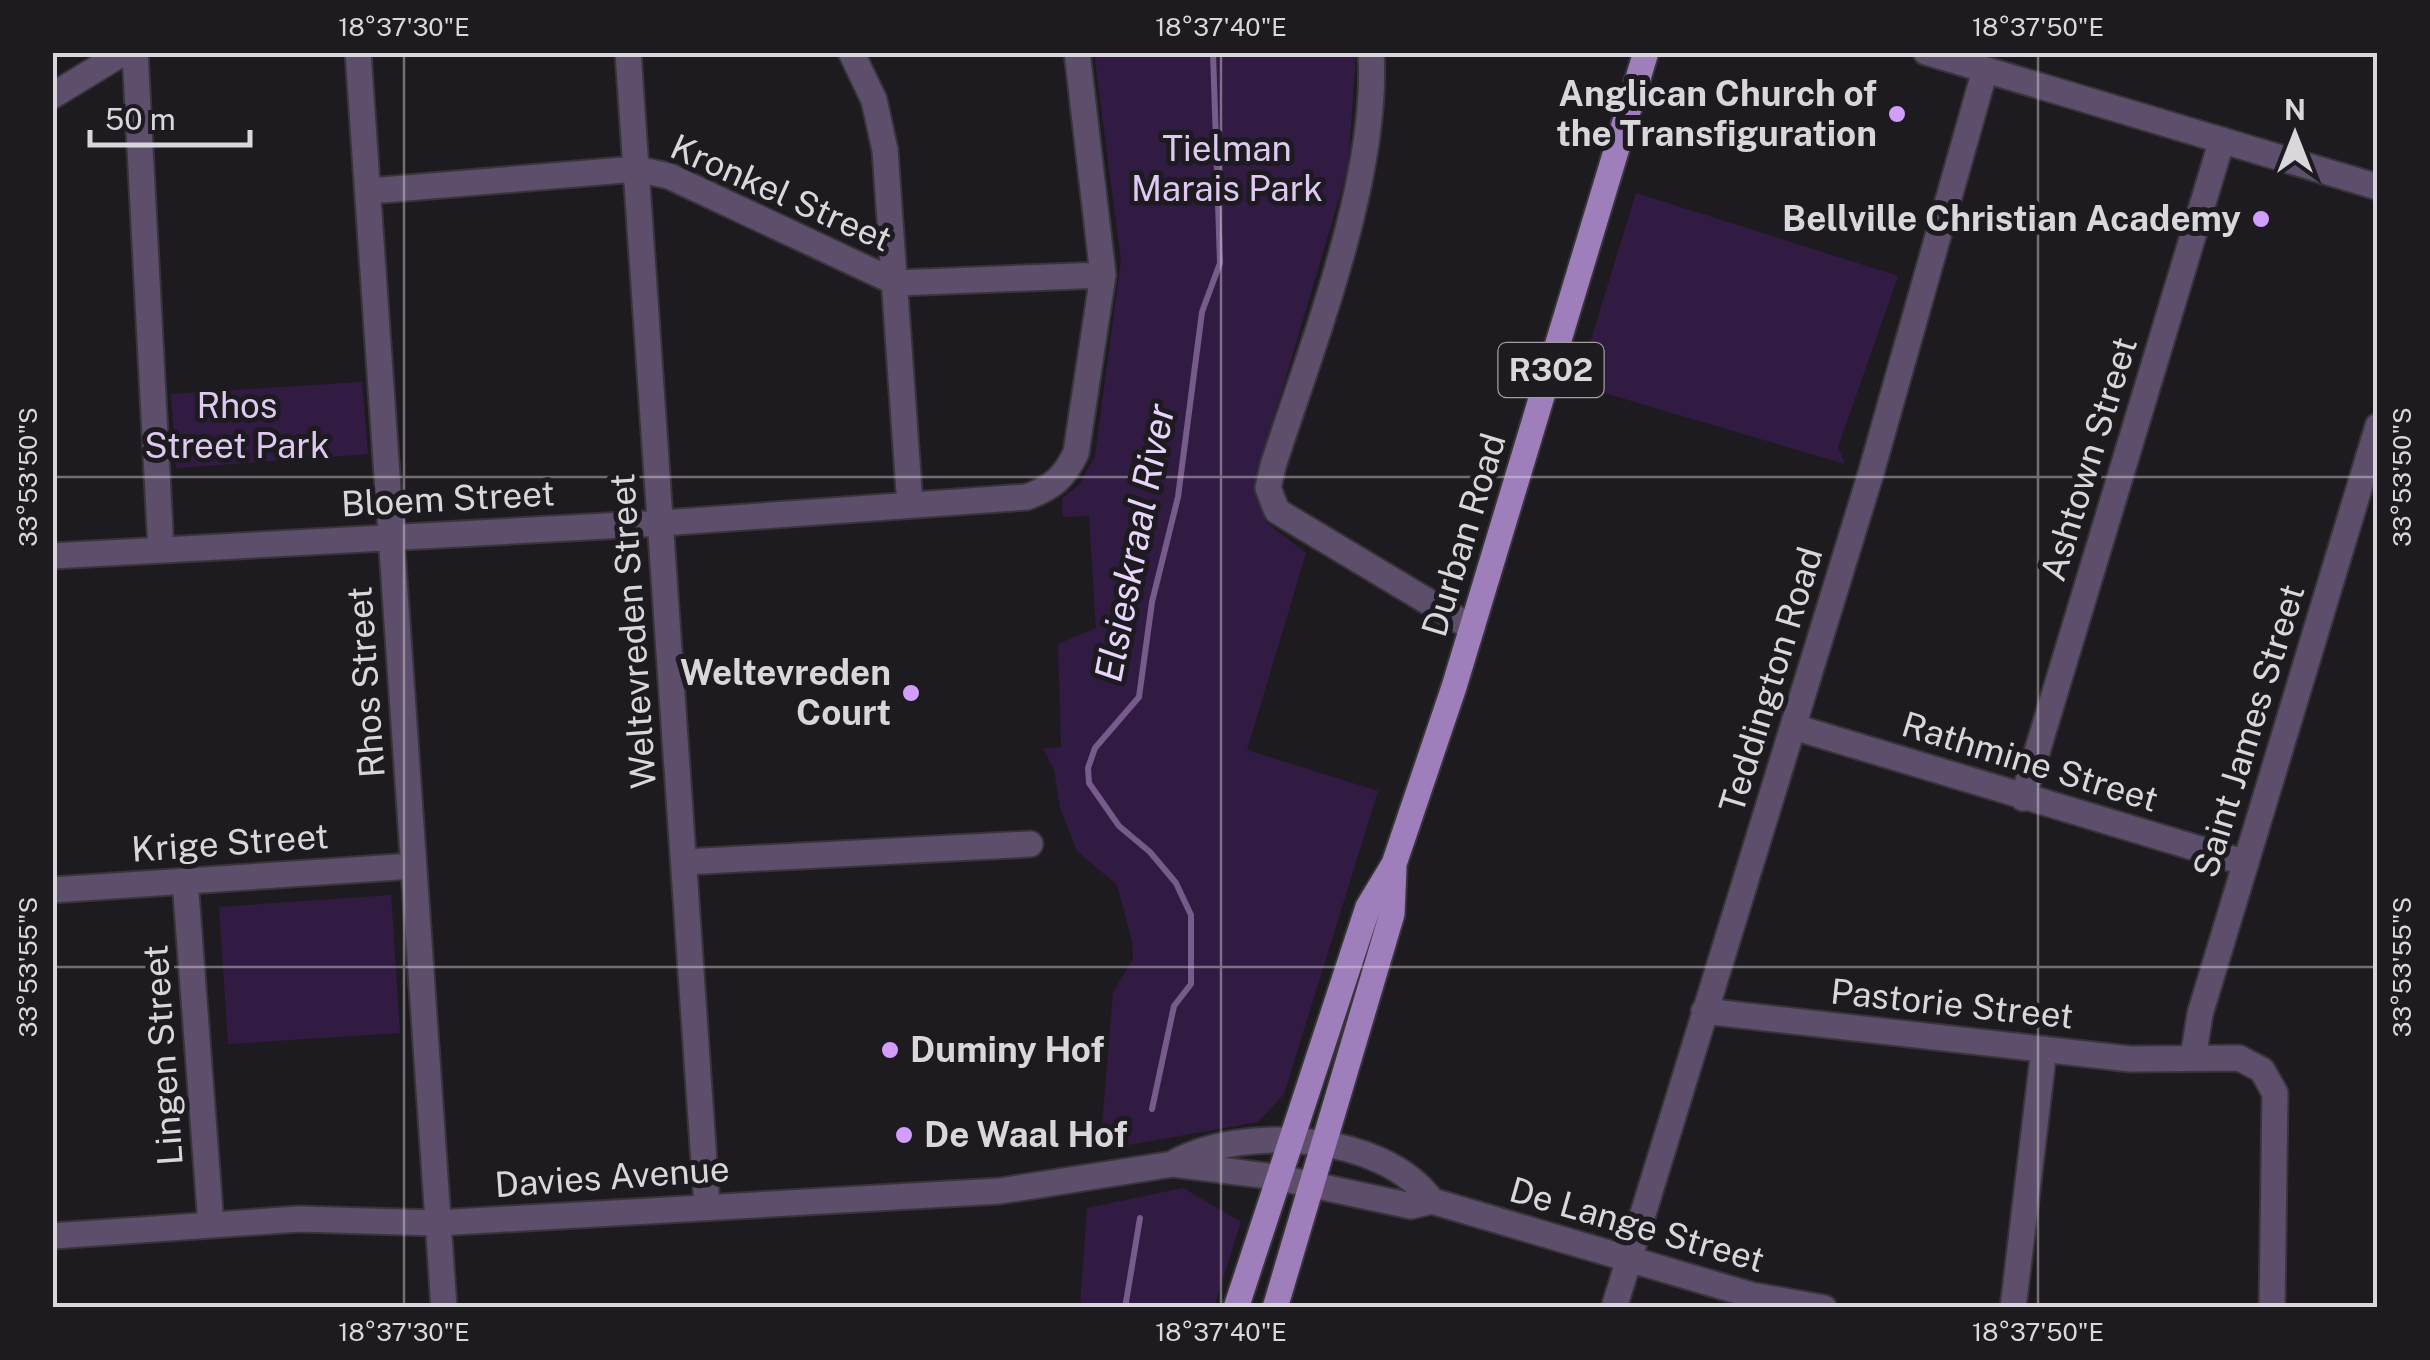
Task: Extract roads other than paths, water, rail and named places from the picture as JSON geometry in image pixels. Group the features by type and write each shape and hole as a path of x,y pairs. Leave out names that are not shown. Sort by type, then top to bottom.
{"main road":[{"name":"Durban Road","path":"1236,1308 1276,1176 1368,908 1394,864 1472,628 1646,52"},
{"name":"Durban Road","path":"1275,1308 1392,914 1394,864"}],"street":[{"path":"52,96 124,52"},
{"path":"135,52 161,550"},
{"name":"Rhos Street","path":"358,52 444,1308"},
{"name":"Weltevreden Street","path":"628,52 706,1206"},
{"path":"851,52 881,124 910,504"},
{"path":"1077,52 1103,275"},
{"path":"1371,52 1370,119 1360,181 1273,466 1268,496 1277,511 1472,628"},
{"path":"1926,52 2378,187"},
{"name":"Teddington Road","path":"1614,1308 1794,727 1985,70"},
{"name":"Ashtown Street","path":"2023,798 2222,140"},
{"name":"Kronkel Street","path":"370,191 636,170 669,176 896,283 1103,275"},
{"name":"Bloem Street","path":"52,556 662,523 1026,498 1051,488 1066,475 1076,453 1103,275"},
{"name":"Saint James Street","path":"2193,1058 2200,1014 2378,426"},
{"name":"Rathmine Street","path":"1794,727 2246,862"},
{"path":"684,862 1030,844"},
{"name":"Krige Street","path":"52,890 413,866"},
{"name":"Lingen Street","path":"185,880 211,1225"},
{"name":"Pastorie Street","path":"1704,1012 2130,1059 2248,1060 2272,1084 2272,1308"},
{"path":"2013,1308 2044,1049"},
{"name":"Davies Avenue","path":"1174,1164 1193,1152 1289,1138 1326,1144"},
{"name":"De Lange Street","path":"1326,1144 1418,1182 1432,1201"},
{"name":"Davies Avenue","path":"52,1236 342,1218 437,1223 1000,1191 1174,1164 1314,1184"},
{"name":"De Lange Street","path":"1314,1184 1412,1206 1432,1201 1772,1300 1824,1308"}],"waterway":[{"name":"Elsieskraal River","path":"1152,1109 1174,1006 1191,984 1191,915 1176,883 1150,852 1119,826 1089,783 1088,768 1095,748 1139,697 1152,602 1178,497 1202,312 1220,263 1213,52"},
{"name":"Elsieskraal River","path":"1125,1308 1140,1218"}],"place":[{"name":"Anglican Church of the Transfiguration","path":"1897,114"},
{"name":"Bellville Christian Academy","path":"2261,219"},
{"name":"Weltevreden Court","path":"911,693"},
{"name":"Duminy Hof","path":"890,1050"},
{"name":"De Waal Hof","path":"904,1135"}],"park label":[{"name":"Tielman Marais Park","path":"1227,169"},
{"name":"Rhos Street Park","path":"237,426"}]}
